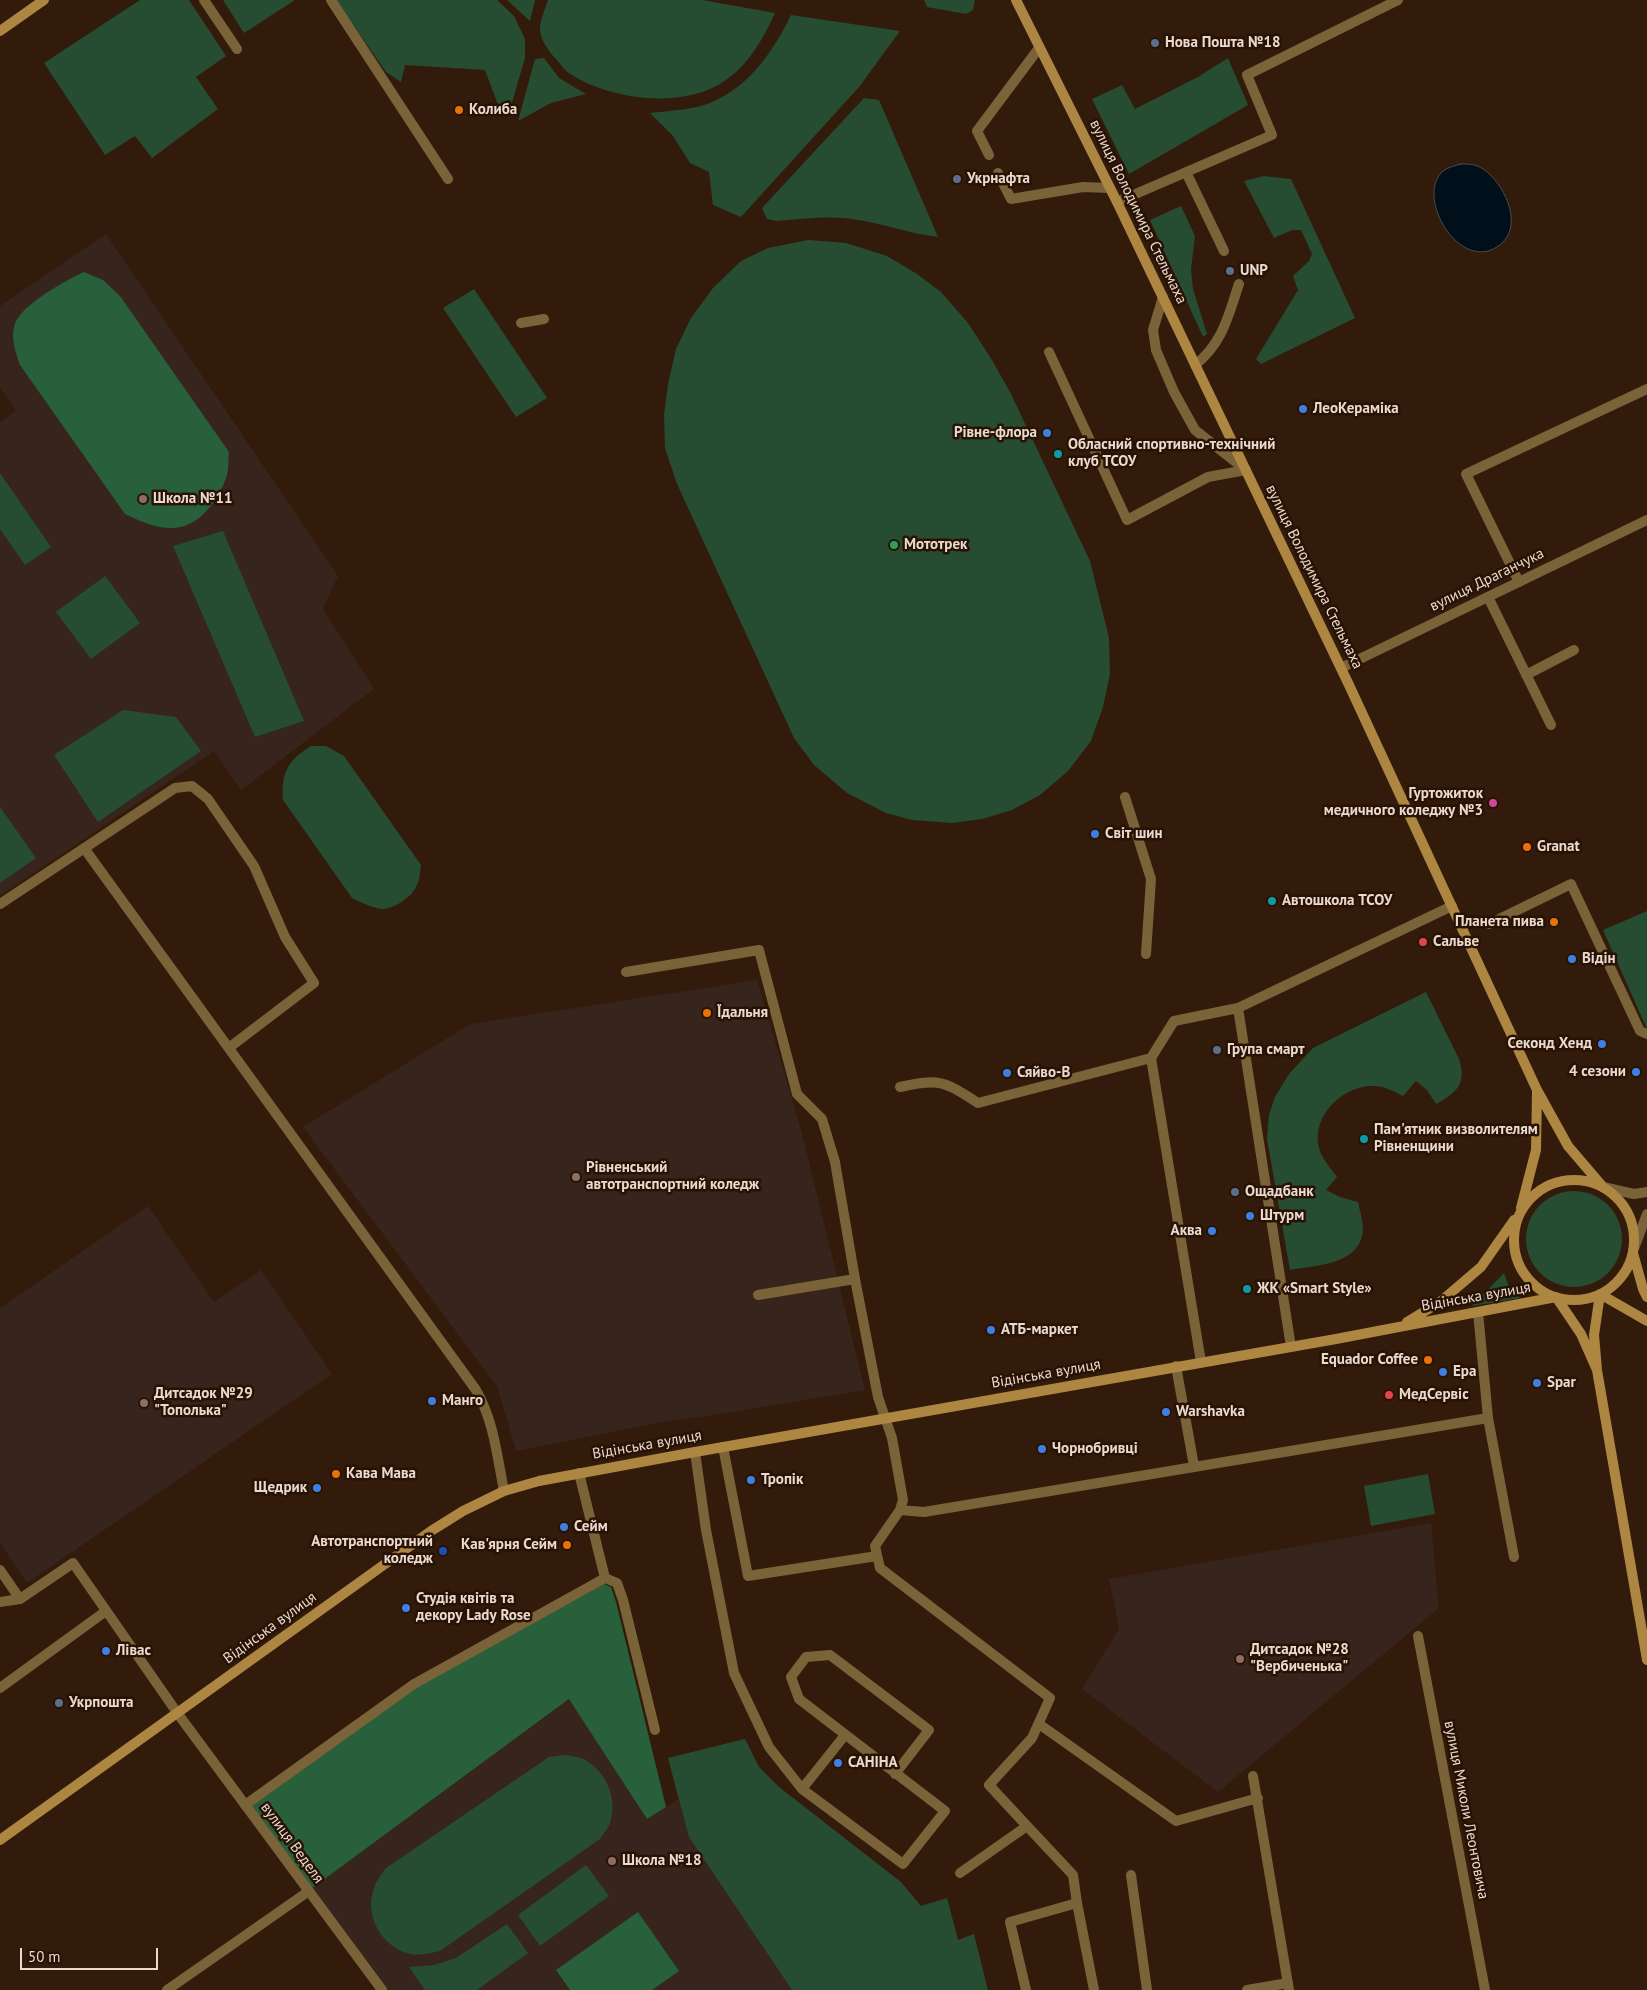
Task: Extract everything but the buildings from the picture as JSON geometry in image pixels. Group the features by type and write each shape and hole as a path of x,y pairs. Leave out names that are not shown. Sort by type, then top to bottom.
{"main road":[{"path":"0,30 44,0"},
{"name":"вулиця Володимира Стельмаха","path":"1016,0 1117,202 1341,668 1537,1090 1568,1146 1603,1187"},
{"name":"вулиця Володимира Стельмаха","path":"1520,1212 1536,1150 1537,1090"},
{"path":"1566,1180 1585,1181 1603,1187 1615,1196 1625,1208 1631,1221 1634,1236 1633,1251 1629,1264 1622,1276 1600,1294 1586,1299 1571,1300 1556,1297 1540,1290 1527,1278 1518,1263 1514,1246 1515,1228 1520,1212 1532,1196 1548,1186 1566,1180"},
{"name":"Відінська вулиця","path":"1401,1325 1440,1302 1481,1267 1520,1212"},
{"path":"1633,1251 1647,1297"},
{"path":"1600,1294 1647,1321"},
{"path":"1600,1294 1594,1335 1597,1370 1647,1660"},
{"path":"1556,1297 1581,1334 1597,1370"},
{"name":"Відінська вулиця","path":"0,1840 431,1531 463,1511 504,1491 579,1473 1291,1347 1556,1297"}],"street":[{"path":"204,0 237,49"},
{"path":"331,0 448,179"},
{"path":"1117,202 1272,135 1247,75 1398,0"},
{"path":"989,155 977,131 1039,48"},
{"path":"1186,172 1224,251"},
{"path":"998,173 1011,199 1082,187 1110,188"},
{"path":"1195,365 1209,354 1222,334 1239,284"},
{"path":"1163,297 1153,330 1154,340 1156,350 1174,392 1195,430 1246,470"},
{"path":"521,322 544,319"},
{"path":"1049,352 1127,520 1208,477 1246,470"},
{"path":"1519,582 1466,474 1647,389"},
{"name":"вулиця Драганчука","path":"1341,668 1647,520"},
{"path":"1488,597 1551,725"},
{"path":"1526,675 1574,650"},
{"path":"0,904 175,788 192,786 208,799 254,866 285,936 314,983 230,1047"},
{"path":"1124,797 1151,879 1146,954"},
{"path":"84,848 230,1047 476,1390 485,1406 491,1424 504,1491"},
{"path":"1489,924 1571,884 1640,1031 1647,1034"},
{"path":"1201,1362 1151,1058 1174,1021 1238,1008 1452,906"},
{"path":"626,972 759,950 797,1094 822,1119 835,1162 878,1398 892,1438 903,1500 900,1510 875,1546 880,1568 1050,1698 1032,1738 989,1785 1073,1875 1094,1990"},
{"path":"1238,1008 1291,1347"},
{"path":"900,1087 926,1081 950,1085 978,1103 1151,1058"},
{"path":"1603,1187 1634,1194 1647,1192"},
{"path":"1633,1251 1647,1214"},
{"path":"758,1295 855,1279"},
{"path":"1478,1312 1488,1418 1514,1557"},
{"path":"1176,1366 1194,1466"},
{"path":"900,1510 924,1512 1488,1418"},
{"path":"723,1447 748,1576 877,1556"},
{"path":"695,1452 706,1530 734,1673 769,1747 802,1789 903,1864 945,1811 895,1774 799,1699 791,1677 806,1657 830,1655 929,1730 895,1774"},
{"path":"579,1473 605,1578"},
{"name":"вулиця Веделя","path":"20,1599 73,1563 178,1714 382,1990"},
{"path":"0,1570 20,1599 0,1602"},
{"path":"605,1578 617,1583 623,1600 655,1730"},
{"path":"245,1805 414,1684 605,1578"},
{"path":"0,1688 106,1611"},
{"name":"вулиця Миколи Леонтовича","path":"1418,1636 1485,1990"},
{"path":"1039,1724 1176,1821 1258,1798"},
{"path":"802,1789 845,1735"},
{"path":"1247,1990 1288,1986 1253,1776"},
{"path":"960,1873 1027,1826"},
{"path":"1130,1875 1147,1990"},
{"path":"167,1990 309,1891"},
{"path":"1026,1990 1010,1922 1077,1903"}],"shaded area":[{"path":"1461,164 1470,164 1483,169 1497,183 1508,203 1511,214 1509,234 1503,242 1488,251 1473,251 1459,243 1447,231 1434,199 1435,183 1443,171"},
{"name":"Школа №11","path":"106,234 338,576 323,609 374,689 241,790 214,751 0,896 0,422 16,411 0,387 0,306"},
{"name":"Рівненський автотранспортний коледж","path":"757,980 801,1130 865,1390 702,1417 673,1420 516,1451 497,1386 303,1127 470,1024"},
{"name":"Дитсадок №29 \"Тополька\"","path":"148,1206 214,1302 261,1270 332,1374 27,1583 0,1543 0,1308"},
{"name":"Дитсадок №28 \"Вербиченька\"","path":"1431,1523 1439,1608 1218,1792 1082,1689 1119,1629 1109,1579"},
{"name":"Школа №18","path":"570,1699 647,1819 678,1799 668,1758 745,1739 759,1767 779,1787 901,1882 921,1906 947,1898 958,1940 974,1934 988,1990 385,1990 311,1889"}],"green space":[{"path":"140,0 189,0 226,56 196,77 218,109 152,158 135,136 105,155 44,63"},
{"path":"223,0 295,0 244,33"},
{"path":"336,0 497,0 514,16 525,39 525,58 509,113 501,113 485,70 405,65 401,82 386,72"},
{"path":"507,0 535,0 530,21"},
{"path":"548,0 702,0 775,13 754,51 732,76 723,82 688,96 647,98 627,95 588,84 566,70 548,50 540,34 541,23"},
{"path":"924,0 975,0 973,10 966,14 927,7"},
{"path":"791,15 900,31 859,87 741,217 713,205 709,172 690,163 673,136 650,113 701,106 731,92 744,82 766,58"},
{"path":"544,58 559,78 586,94 551,103 518,121 535,59"},
{"path":"1228,58 1248,105 1129,174 1092,99 1122,85 1135,109 1198,77"},
{"path":"864,98 879,100 938,237 848,219 818,218 777,221 767,219 762,208"},
{"path":"1264,176 1291,179 1355,318 1261,364 1256,359 1298,290 1293,276 1309,261 1312,254 1301,230 1292,230 1274,238 1244,181"},
{"path":"1181,206 1195,236 1191,269 1193,289 1207,334 1203,337 1150,220"},
{"name":"Мототрек","path":"808,240 846,243 887,256 917,274 941,292 968,323 1011,394 1090,561 1109,638 1110,674 1103,707 1091,741 1068,771 1040,795 1012,810 982,819 952,823 912,820 886,813 847,793 814,765 794,738 677,484 665,448 664,414 668,384 676,349 691,318 713,288 741,261 768,248"},
{"path":"84,272 103,280 120,296 229,452 227,475 219,494 206,512 189,524 169,528 146,523 125,514 20,365 13,337 17,319 43,295"},
{"path":"474,289 547,398 516,417 443,308"},
{"path":"0,473 51,547 25,565 0,529"},
{"path":"223,531 304,721 255,737 173,546"},
{"path":"105,576 140,623 91,659 56,612"},
{"path":"123,710 176,717 201,751 98,822 54,755"},
{"path":"311,746 326,746 344,756 421,865 420,876 414,891 396,905 381,909 352,898 283,800 283,782 288,768 303,751"},
{"path":"0,807 36,858 0,883"},
{"path":"1647,911 1647,1029 1603,930"},
{"path":"1426,992 1459,1059 1462,1075 1461,1081 1450,1096 1436,1104 1427,1090 1416,1081 1403,1096 1381,1087 1362,1087 1340,1097 1331,1106 1319,1127 1318,1139 1322,1155 1337,1177 1326,1190 1340,1197 1358,1202 1363,1226 1360,1241 1355,1250 1336,1261 1290,1270 1267,1139 1269,1115 1275,1097 1289,1074 1313,1048"},
{"path":"1565,1191 1583,1191 1601,1199 1614,1212 1622,1230 1619,1258 1601,1279 1583,1287 1565,1287 1547,1279 1534,1266 1526,1248 1526,1230 1534,1212 1547,1199"},
{"path":"1504,1273 1509,1287 1520,1298 1472,1306"},
{"path":"1428,1474 1435,1514 1371,1526 1364,1486"},
{"path":"604,1584 611,1587 616,1602 666,1807 647,1819 569,1699 311,1889 250,1807 416,1687"},
{"path":"745,1739 759,1767 779,1787 901,1882 921,1906 947,1898 958,1940 974,1934 988,1990 792,1990 689,1837 668,1758"},
{"path":"566,1755 581,1758 590,1763 597,1769 608,1785 611,1794 612,1813 609,1825 600,1839 440,1951 414,1955 391,1945 377,1928 371,1909 371,1898 375,1885 386,1868 549,1757"},
{"path":"586,1865 609,1896 540,1946 518,1915"},
{"path":"638,1912 679,1971 652,1990 570,1990 556,1970"},
{"path":"507,1924 528,1953 477,1990 425,1990 409,1967 434,1965 456,1958"}],"place":[{"name":"Нова Пошта №18","path":"1155,43"},
{"name":"Колиба","path":"459,110"},
{"name":"Укрнафта","path":"957,179"},
{"name":"UNP","path":"1230,271"},
{"name":"ЛеоКерамiка","path":"1303,409"},
{"name":"Рівне-флора","path":"1047,433"},
{"name":"Обласний спортивно-технічний клуб ТСОУ","path":"1058,454"},
{"name":"Школа №11","path":"143,499"},
{"name":"Мототрек","path":"894,545"},
{"name":"Гуртожиток медичного коледжу №3","path":"1493,803"},
{"name":"Світ шин","path":"1095,834"},
{"name":"Granat","path":"1527,847"},
{"name":"Автошкола ТСОУ","path":"1272,901"},
{"name":"Планета пива","path":"1554,922"},
{"name":"Сальве","path":"1423,942"},
{"name":"Відін","path":"1572,959"},
{"name":"Їдальня","path":"707,1013"},
{"name":"Секонд Хенд","path":"1602,1044"},
{"name":"Група смарт","path":"1217,1050"},
{"name":"4 сезони","path":"1636,1072"},
{"name":"Сяйво-В","path":"1007,1073"},
{"name":"Пам'ятник визволителям Рівненщини","path":"1364,1139"},
{"name":"Рівненський автотранспортний коледж","path":"576,1177"},
{"name":"Ощадбанк","path":"1235,1192"},
{"name":"Штурм","path":"1250,1216"},
{"name":"Аква","path":"1212,1231"},
{"name":"ЖК «Smart Style»","path":"1247,1289"},
{"name":"АТБ-маркет","path":"991,1330"},
{"name":"Equador Coffee","path":"1428,1360"},
{"name":"Ера","path":"1443,1372"},
{"name":"Spar","path":"1537,1383"},
{"name":"МедСервіс","path":"1389,1395"},
{"name":"Манго","path":"432,1401"},
{"name":"Дитсадок №29 \"Тополька\"","path":"144,1403"},
{"name":"Warshavka","path":"1166,1412"},
{"name":"Чорнобривці","path":"1042,1449"},
{"name":"Кава Мава","path":"336,1474"},
{"name":"Тропік","path":"751,1480"},
{"name":"Щедрик","path":"317,1488"},
{"name":"Сейм","path":"564,1527"},
{"name":"Кав'ярня Сейм","path":"567,1545"},
{"name":"Автотранспортний коледж","path":"443,1551"},
{"name":"Студія квітів та декору Lady Rose","path":"406,1608"},
{"name":"Лівас","path":"106,1651"},
{"name":"Дитсадок №28 \"Вербиченька\"","path":"1240,1659"},
{"name":"Укрпошта","path":"59,1703"},
{"name":"САНІНА","path":"838,1763"},
{"name":"Школа №18","path":"612,1861"}]}
